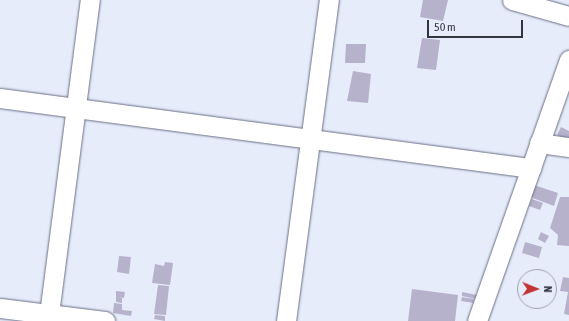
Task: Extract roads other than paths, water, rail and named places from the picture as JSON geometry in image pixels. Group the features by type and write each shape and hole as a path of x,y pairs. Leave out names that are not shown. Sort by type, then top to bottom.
{"street":[{"path":"49,314 90,0"},
{"path":"286,321 329,0"},
{"path":"512,0 569,16"},
{"path":"477,321 569,60"},
{"path":"0,98 75,113 529,174"},
{"path":"0,109 75,113"},
{"path":"540,143 569,147"},
{"path":"0,308 75,319 105,321"}]}
